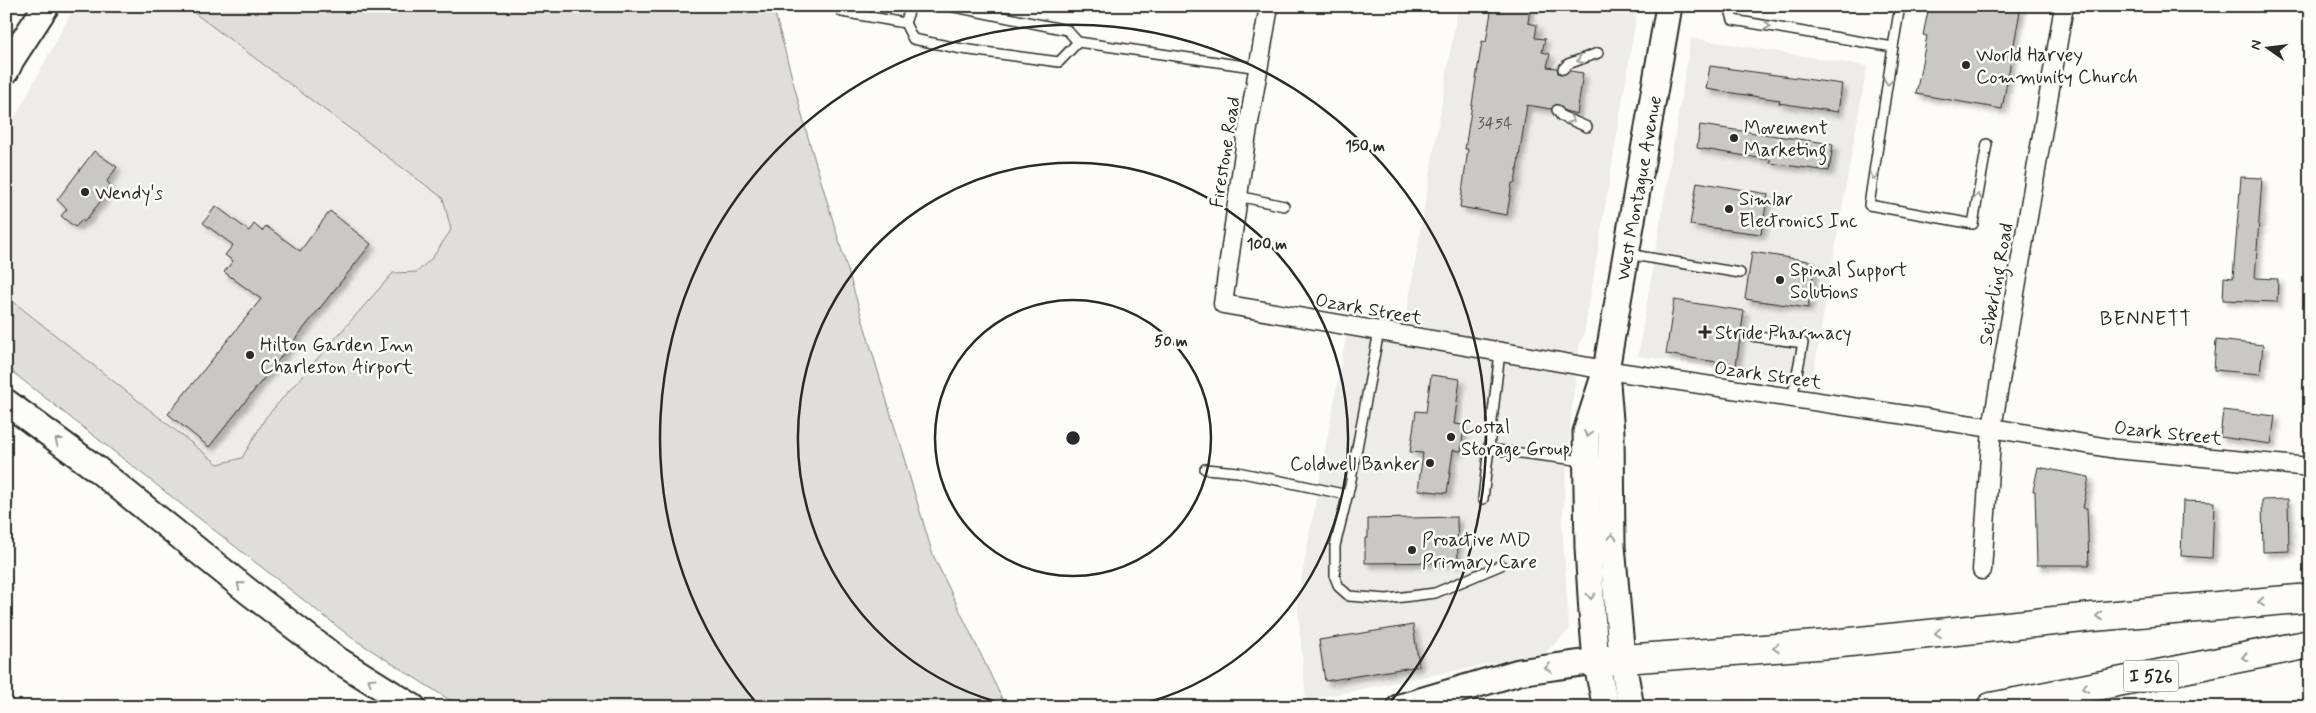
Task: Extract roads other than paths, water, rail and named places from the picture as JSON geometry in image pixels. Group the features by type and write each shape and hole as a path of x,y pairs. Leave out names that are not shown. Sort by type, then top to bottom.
{"highway":[{"path":"1609,660 1831,644 2093,617 2310,598"},
{"name":"I 526","path":"1991,707 2310,644"}],"main road":[{"path":"6,71 11,60 46,6"},
{"name":"West Montague Avenue","path":"1631,707 1609,660 1588,547 1586,432 1606,370 1669,6"},
{"name":"West Montague Avenue","path":"1606,370 1611,433 1612,546 1606,707"},
{"path":"6,402 98,470 249,592 338,660 413,707"},
{"path":"1400,707 1519,672 1609,660"}],"street":[{"name":"Firestone Road","path":"1223,304 1238,196 1269,6"},
{"name":"Seiberling Road","path":"1982,570 1992,428 2064,6"},
{"name":"Ozark Street","path":"1223,304 1606,370 1992,428 2115,449 2310,467"}],"lane":[{"path":"841,6 842,12 904,24"},
{"path":"911,6 904,24 912,39 962,49 1059,62 1078,42"},
{"path":"950,6 994,10 1067,30 1078,42 1259,68"},
{"path":"1729,6 1733,20 1893,47"},
{"path":"1900,6 1869,205 1973,224 1987,144"},
{"path":"1563,69 1568,64 1598,53"},
{"path":"1557,110 1561,116 1587,126"},
{"path":"1238,196 1284,206"},
{"path":"1626,254 1740,273"},
{"path":"1379,331 1348,495 1335,546 1335,577 1339,587 1349,596 1387,599 1435,592 1500,565"},
{"path":"1751,336 1802,343 1792,399"},
{"path":"1483,499 1500,352"},
{"path":"1489,449 1587,461"},
{"path":"1205,469 1238,472 1348,495"}],"place":[{"name":"World Harvey Community Church","path":"1966,65"},
{"name":"Movement Marketing","path":"1734,138"},
{"name":"Wendy's","path":"85,192"},
{"name":"Simlar Electronics Inc","path":"1729,209"},
{"name":"Spinal Support Solutions","path":"1780,280"},
{"name":"Stride Pharmacy","path":"1705,332"},
{"name":"Hilton Garden Inn Charleston Airport","path":"250,355"},
{"name":"Costal Storage Group","path":"1451,437"},
{"name":"Coldwell Banker","path":"1430,463"},
{"name":"Proactive MD Primary Care","path":"1412,550"}],"district":[{"name":"BENNETT","path":"2146,318"}]}
